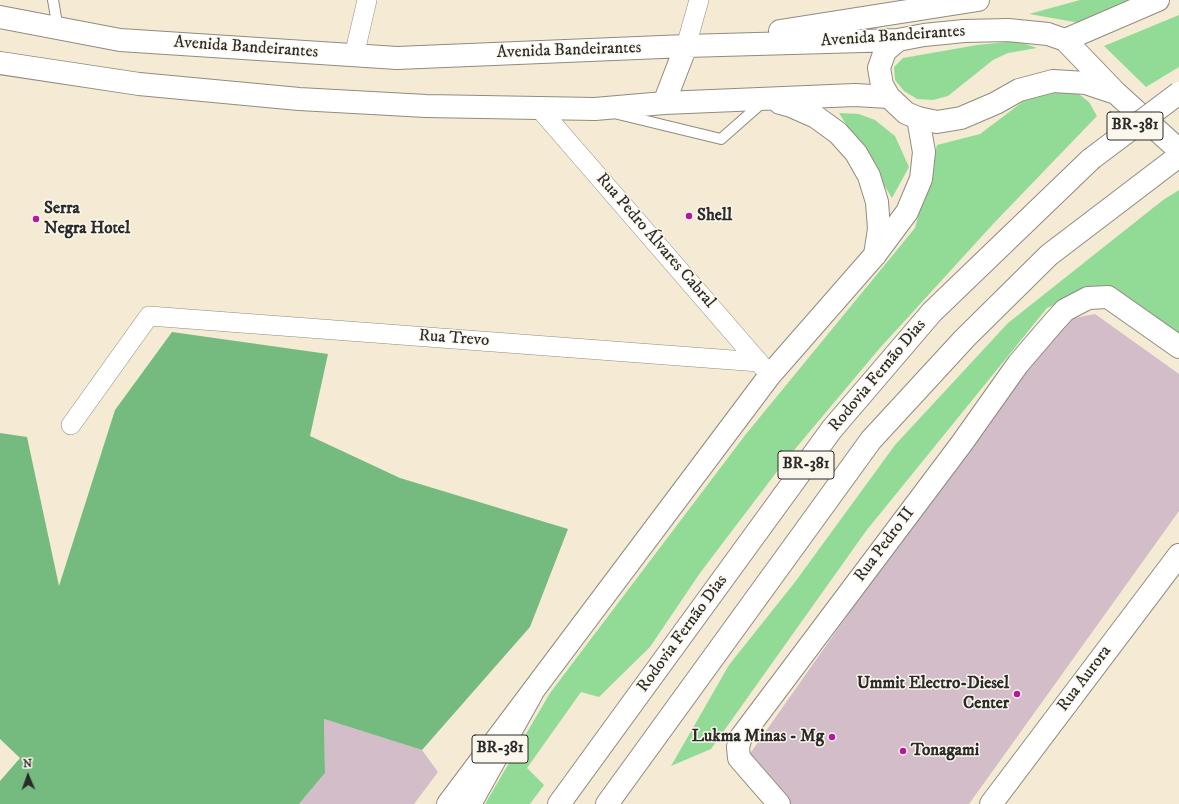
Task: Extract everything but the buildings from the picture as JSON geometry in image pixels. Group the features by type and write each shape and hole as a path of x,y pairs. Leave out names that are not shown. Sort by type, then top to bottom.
{"main road":[{"path":"1065,40 1158,0"},
{"path":"664,103 686,46 971,1"},
{"name":"Avenida Bandeirantes","path":"0,17 120,40 397,58 686,46 898,40 931,34 1008,30 1048,34 1065,40 1116,93 1179,150"},
{"path":"889,97 882,85 879,68 885,51 898,40"},
{"path":"0,64 139,84 299,99 426,106 594,109 664,103 765,100 855,95 889,97"},
{"name":"Avenida Bandeirantes","path":"889,97 906,113 918,118 937,122 961,118 996,103 1019,90 1053,81 1086,82 1116,93"},
{"name":"Rodovia Fernão Dias","path":"559,804 832,429 932,312 1091,159 1179,93"},
{"path":"765,100 791,106 816,117 838,133 856,153 869,176 877,202 879,229 875,256"},
{"name":"BR-381","path":"448,804 531,695 765,368 875,256 907,212 921,179 924,152 918,118"},
{"name":"BR-381","path":"607,804 871,440 965,338 1049,255 1179,156"},
{"name":"Rua Pedro II","path":"779,804 739,758 738,748 741,737 962,443 1018,364 1065,310 1088,298 1108,298 1179,347"},
{"name":"Rua Aurora","path":"991,804 1179,554"},
{"name":"BR-381","path":"470,804 531,695"}],"street":[{"path":"354,56 367,0"},
{"path":"686,46 699,0"},
{"name":"Rua Pedro Álvares Cabral","path":"539,108 765,368"},
{"name":"Rua Trevo","path":"71,425 149,316 765,368"}],"lane":[{"path":"53,0 58,29"},
{"path":"594,109 721,139 765,100"}],"shaded area":[{"path":"1095,314 1179,374 1179,511 969,804 787,804 749,755 1054,322"},
{"path":"324,719 422,750 438,772 414,804 299,804 325,773"}],"green space":[{"path":"1080,0 1140,0 1086,24 1029,14"},
{"path":"1179,15 1179,67 1146,87 1104,46"},
{"path":"1017,41 1037,48 1008,53 993,60 948,96 933,100 917,99 904,91 895,80 894,67 903,58 977,45"},
{"path":"1071,88 1089,102 1097,116 994,223 879,349 785,461 700,573 650,647 599,697 581,692 527,768 544,785 530,804 485,804 550,693 746,434 915,228 937,145 980,134 1025,100"},
{"path":"839,113 859,114 875,120 895,136 909,167 892,198"},
{"path":"1179,190 1179,337 1152,320 1104,285 1047,308 866,531 711,749 671,766 729,665 795,582 895,445 1008,323 1163,200"},
{"path":"172,332 328,354 310,436 400,478 568,529 530,627 422,750 324,719 325,773 299,804 0,804 0,781 20,758 0,739 0,433 27,437 59,586 115,410"}],"place":[{"name":"Shell","path":"689,216"},
{"name":"Serra Negra Hotel","path":"36,219"},
{"name":"Ummit Electro-Diesel Center","path":"1017,694"},
{"name":"Lukma Minas - Mg","path":"832,737"},
{"name":"Tonagami","path":"903,751"}]}
